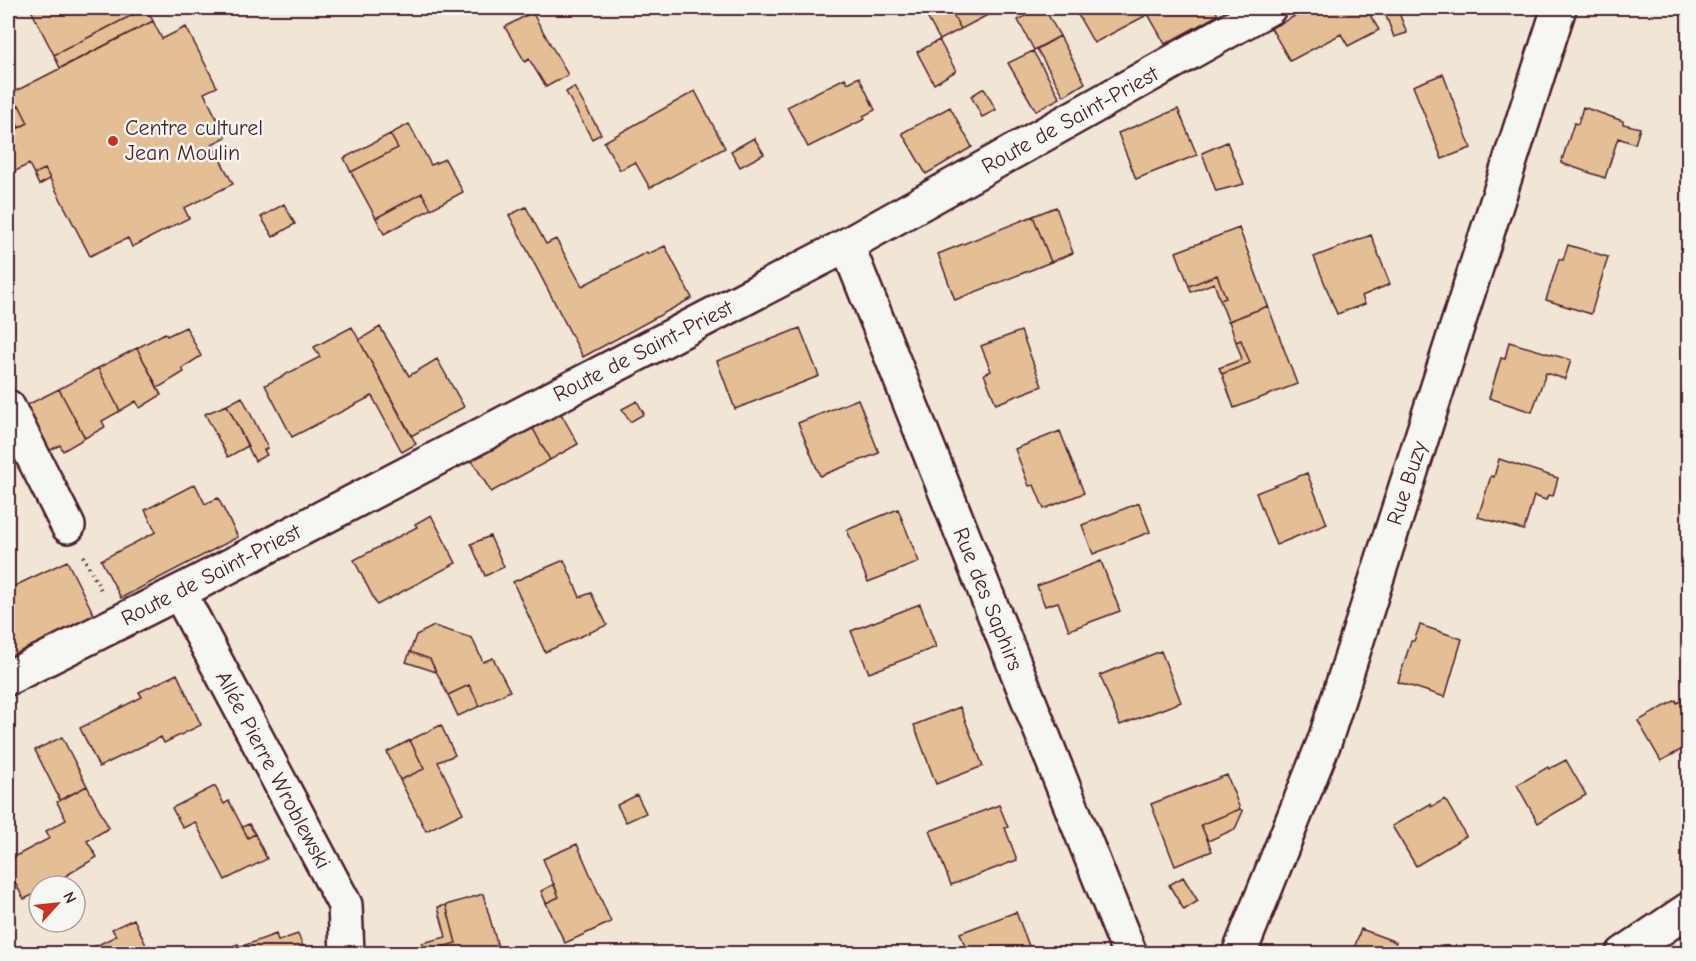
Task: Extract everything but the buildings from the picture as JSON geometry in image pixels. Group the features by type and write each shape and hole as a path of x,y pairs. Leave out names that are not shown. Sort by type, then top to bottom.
{"street":[{"name":"Route de Saint-Priest","path":"8,678 179,592 847,245 1269,8"},
{"name":"Rue Buzy","path":"1239,954 1325,740 1559,8"},
{"name":"Rue des Saphirs","path":"847,245 1130,954"},
{"path":"8,407 68,526"},
{"name":"Allée Pierre Wroblewski","path":"179,592 345,905 347,954"},
{"path":"1623,954 1689,910"}],"path":[{"path":"68,526 118,623"}],"place":[{"name":"Centre culturel Jean Moulin","path":"113,141"}]}
